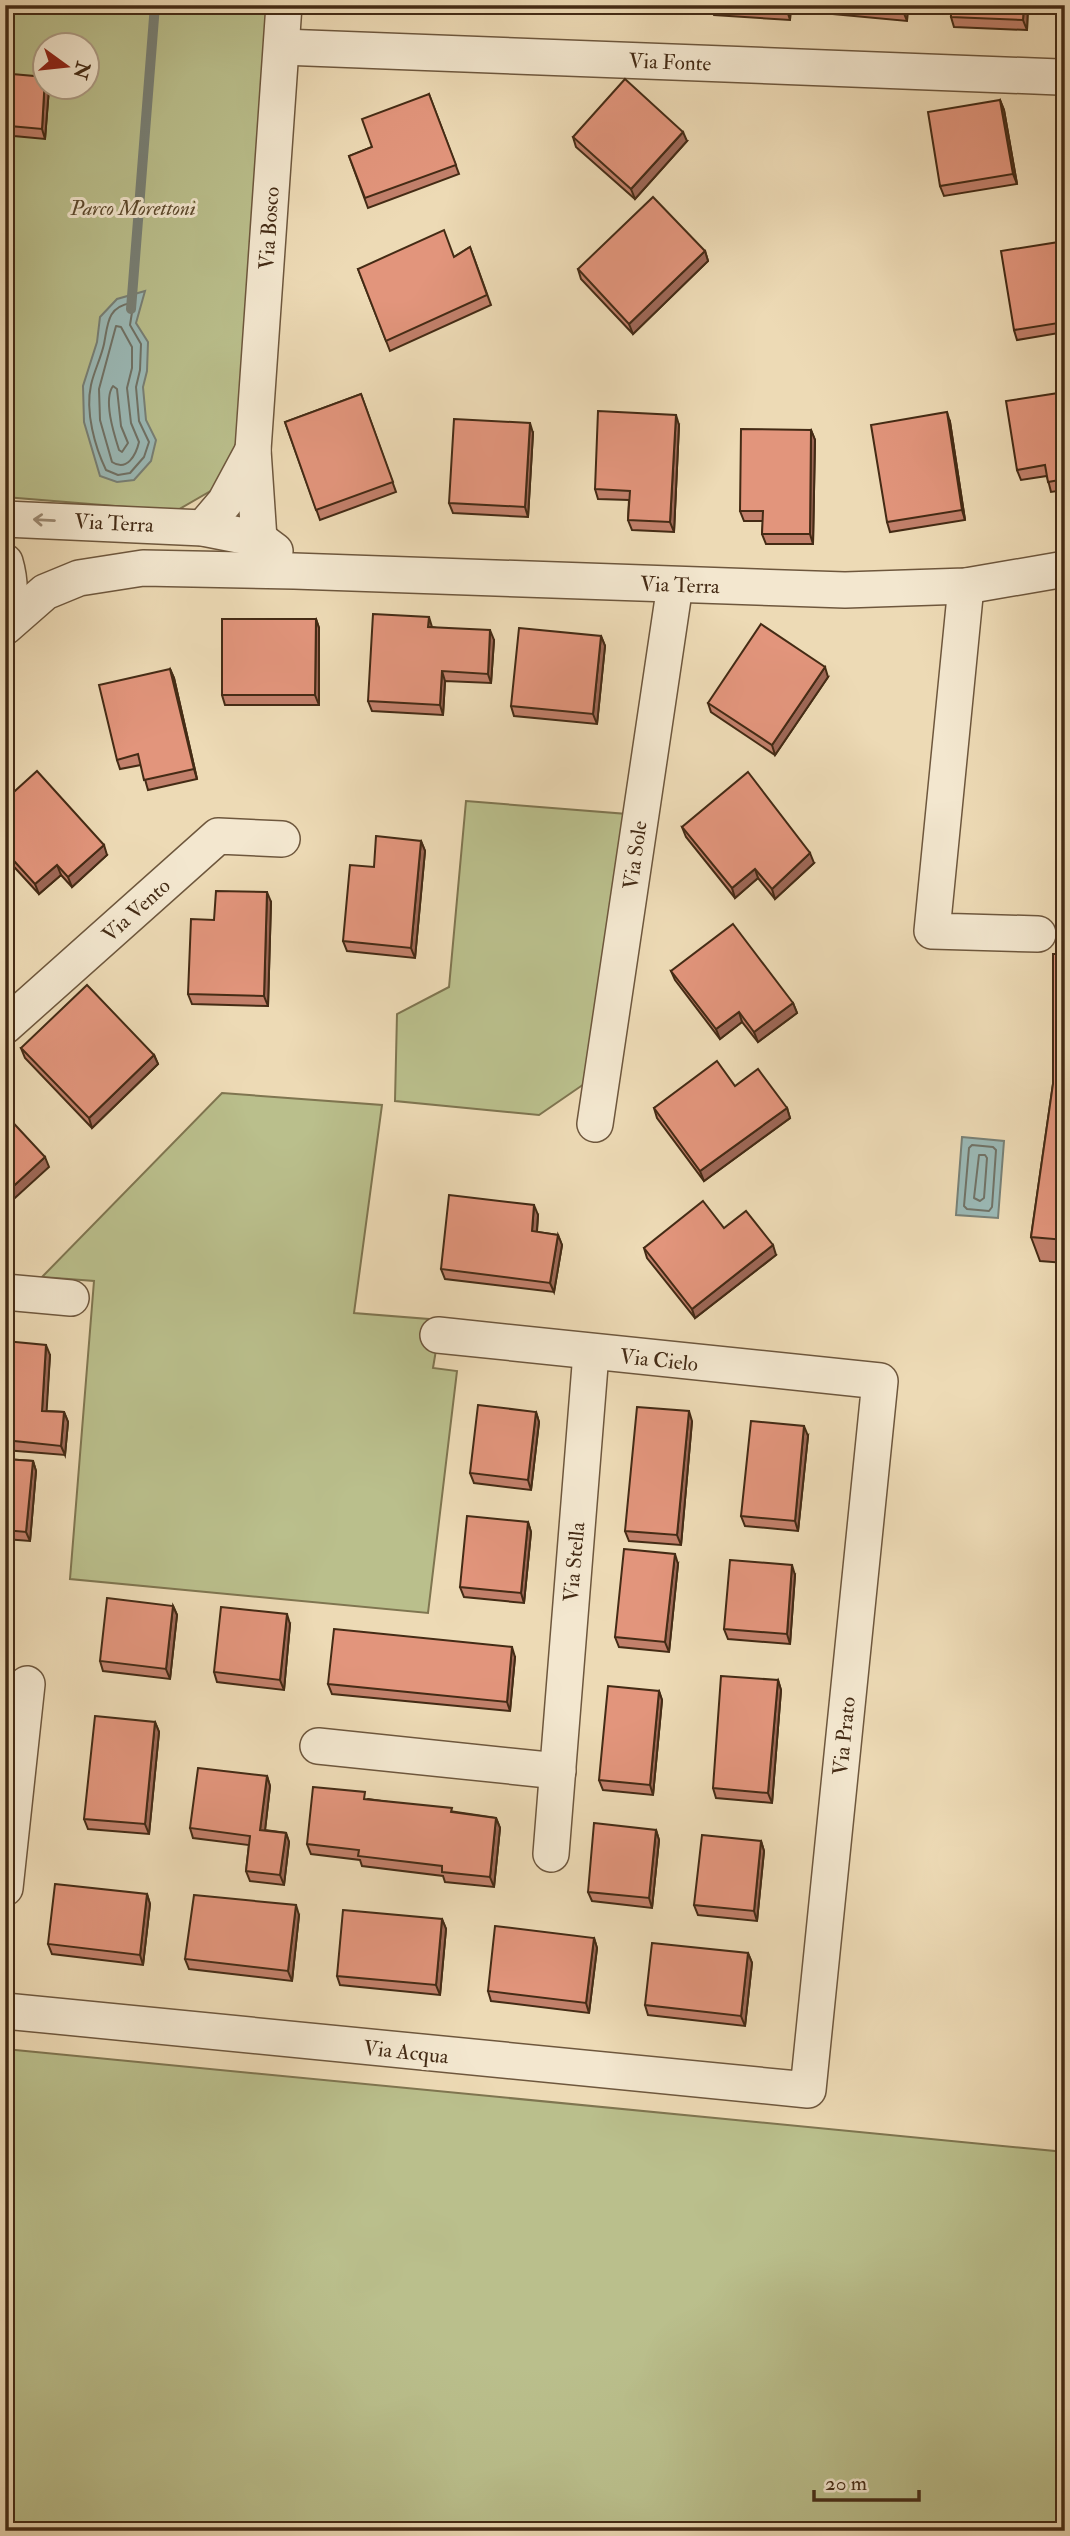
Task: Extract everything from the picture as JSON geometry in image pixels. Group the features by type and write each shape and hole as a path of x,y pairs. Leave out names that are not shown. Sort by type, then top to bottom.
{"street":[{"name":"Via Bosco","path":"259,539 253,450 284,5"},
{"name":"Via Fonte","path":"282,47 1059,78"},
{"name":"Via Bosco","path":"203,528 225,502 253,450"},
{"name":"Via Terra","path":"5,519 203,528 259,539 278,553 294,571"},
{"path":"5,562 10,582 10,603 5,620"},
{"name":"Via Terra","path":"5,627 46,592 79,578 143,568 845,590 966,586 1065,569"},
{"name":"Via Sole","path":"594,1124 675,585"},
{"path":"966,586 932,931 1038,934"},
{"name":"Via Vento","path":"5,1026 218,836 282,839"},
{"path":"5,1292 71,1298"},
{"name":"Via Cielo","path":"438,1335 880,1381"},
{"name":"Via Stella","path":"551,1854 591,1353"},
{"name":"Via Prato","path":"808,2091 880,1381"},
{"path":"5,1888 27,1684"},
{"path":"317,1746 558,1771"},
{"name":"Via Acqua","path":"5,2011 808,2091"}],"green space":[{"name":"Parco Morettoni","path":"5,5 274,5 245,447 214,489 176,511 5,497"},
{"path":"466,801 627,814 587,1082 539,1115 395,1101 397,1014 449,987"},
{"path":"222,1093 382,1105 354,1313 441,1320 433,1368 457,1371 428,1613 70,1579 94,1281 42,1277"},
{"path":"5,2049 1065,2152 1065,2531 5,2531"}],"water":[{"path":"145,291 136,323 148,342 147,371 143,387 146,420 156,440 151,461 134,480 117,482 100,476 84,422 83,386 97,342 100,317 117,299"},
{"path":"962,1137 1004,1141 998,1218 956,1215"}],"building":[{"path":"710,5 787,5 787,10"},
{"path":"841,5 904,5 903,11"},
{"path":"951,5 1024,5 1023,20 951,17"},
{"path":"12,74 32,76 32,102 44,102 42,129 10,126"},
{"path":"625,79 683,132 631,189 573,137"},
{"path":"429,94 456,165 365,198 349,156 372,147 362,119"},
{"path":"1000,100 1013,174 940,186 928,112"},
{"path":"653,197 705,251 629,324 578,269"},
{"path":"444,230 454,257 470,247 487,295 386,341 358,269"},
{"path":"1065,241 1065,322 1014,330 1001,251"},
{"path":"1065,392 1065,479 1048,482 1045,465 1017,470 1006,401"},
{"path":"361,394 393,482 316,510 285,422"},
{"path":"598,411 676,415 670,522 628,520 630,491 595,489"},
{"path":"947,412 962,510 887,522 871,425"},
{"path":"454,419 530,423 525,507 449,503"},
{"path":"741,429 811,430 810,534 762,534 763,511 740,511"},
{"path":"373,614 429,617 428,627 490,630 488,674 442,671 440,705 368,701"},
{"path":"222,619 316,619 315,695 222,695"},
{"path":"761,624 825,667 772,745 708,703"},
{"path":"519,628 601,636 593,714 511,706"},
{"path":"170,669 194,769 144,780 138,754 117,760 99,685"},
{"path":"37,771 104,845 68,877 57,865 35,884 5,851 5,800"},
{"path":"748,772 810,853 772,889 755,869 732,888 682,827"},
{"path":"376,836 421,841 411,948 343,941 350,865 374,867"},
{"path":"216,891 267,892 264,996 188,994 191,919 214,920"},
{"path":"733,924 793,1003 754,1032 739,1012 716,1029 671,971"},
{"path":"1053,954 1065,954 1065,1240 1031,1237 1053,1084"},
{"path":"87,985 154,1055 89,1118 21,1048"},
{"path":"717,1061 735,1086 758,1069 787,1108 700,1171 654,1108"},
{"path":"5,1114 45,1157 5,1194"},
{"path":"449,1195 534,1205 532,1231 558,1235 550,1283 441,1269"},
{"path":"703,1201 724,1228 746,1211 773,1245 692,1309 644,1248"},
{"path":"5,1341 46,1345 42,1411 64,1412 61,1446 5,1440"},
{"path":"478,1405 536,1412 528,1480 470,1473"},
{"path":"637,1407 689,1411 677,1535 625,1531"},
{"path":"751,1421 804,1426 795,1521 741,1516"},
{"path":"5,1459 33,1461 26,1532 5,1530"},
{"path":"467,1516 528,1522 521,1593 460,1587"},
{"path":"624,1549 675,1554 665,1642 615,1637"},
{"path":"730,1560 792,1565 787,1634 724,1629"},
{"path":"107,1598 173,1606 166,1669 100,1661"},
{"path":"221,1607 287,1614 280,1680 214,1672"},
{"path":"334,1629 512,1647 507,1702 328,1684"},
{"path":"721,1676 778,1680 768,1793 713,1788"},
{"path":"608,1686 659,1691 650,1785 599,1780"},
{"path":"95,1716 155,1722 145,1824 84,1819"},
{"path":"198,1768 267,1776 260,1830 286,1833 280,1875 246,1871 250,1836 190,1828"},
{"path":"313,1787 365,1792 364,1799 452,1808 451,1812 496,1818 490,1877 442,1872 442,1866 358,1856 359,1850 307,1844"},
{"path":"594,1823 656,1830 649,1898 588,1892"},
{"path":"702,1835 761,1841 754,1911 694,1905"},
{"path":"55,1884 147,1894 140,1955 48,1944"},
{"path":"194,1895 296,1905 288,1971 185,1959"},
{"path":"343,1910 442,1919 436,1985 337,1976"},
{"path":"495,1926 594,1938 586,2003 488,1991"},
{"path":"652,1943 748,1953 741,2016 645,2005"}],"waterway":[{"path":"131,309 155,5"}]}
